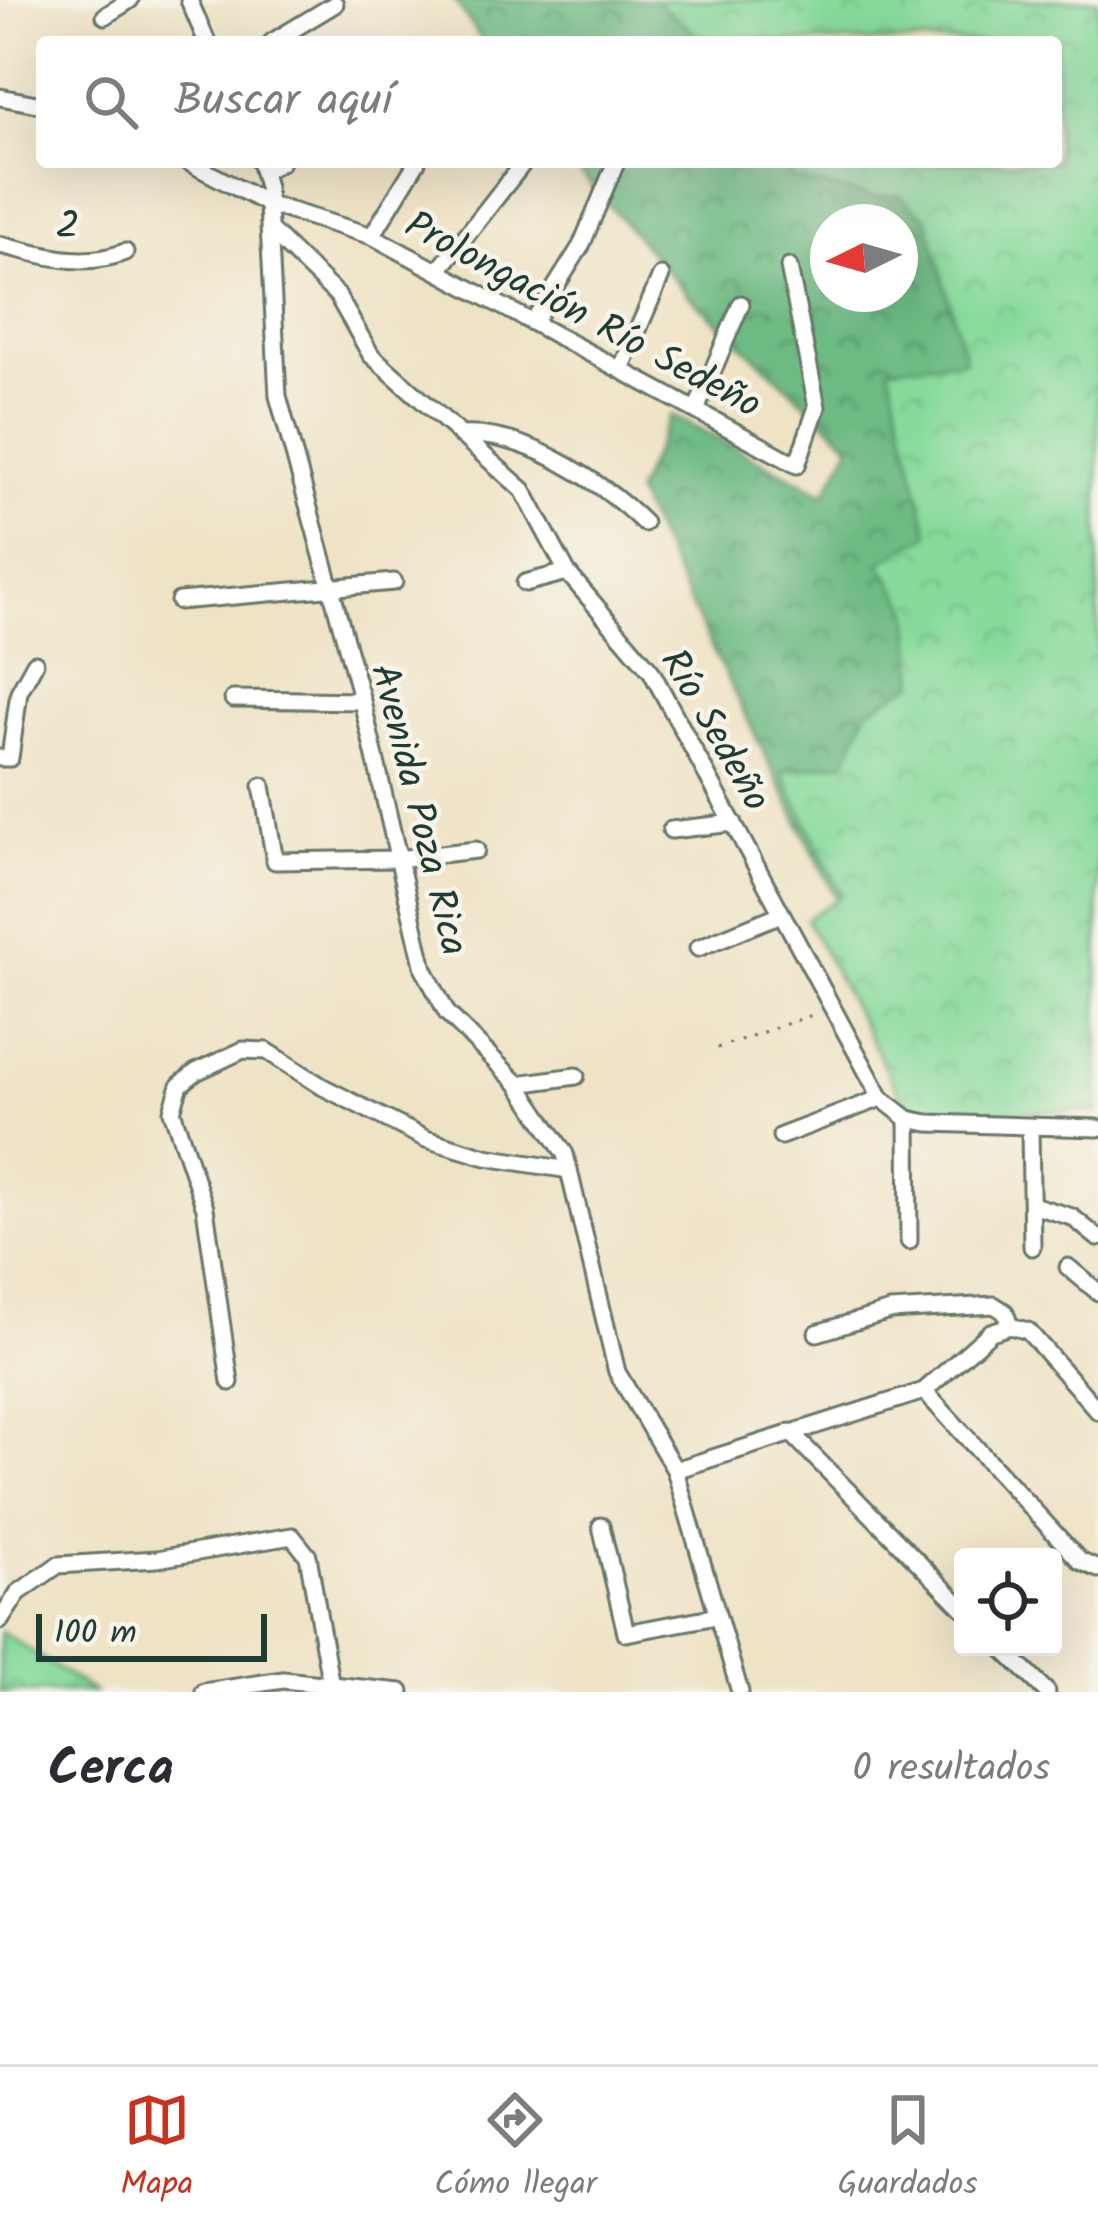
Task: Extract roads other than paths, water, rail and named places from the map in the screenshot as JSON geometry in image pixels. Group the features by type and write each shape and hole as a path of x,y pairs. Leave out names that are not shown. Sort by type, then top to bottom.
{"street":[{"path":"105,16 130,0"},
{"path":"188,0 204,36"},
{"path":"282,36 334,4"},
{"path":"0,97 36,104"},
{"name":"Prolongación Río Sedeño","path":"199,168 268,204 372,236 797,465 817,406 789,267"},
{"path":"262,168 270,230"},
{"path":"372,236 413,168"},
{"path":"439,270 519,168"},
{"path":"534,322 580,246 613,168"},
{"name":"Río Sedeño","path":"270,230 337,295 371,355 523,490 567,572 663,688 881,1098 908,1119"},
{"name":"Avenida Poza Rica","path":"270,230 278,396 362,701 433,991 447,1013 518,1084 548,1122 569,1170 617,1372 675,1470 740,1692"},
{"name":"2","path":"0,245 69,261 91,262 125,252"},
{"path":"621,369 661,276"},
{"path":"697,410 741,304"},
{"path":"460,435 488,435 584,473 644,523"},
{"path":"525,583 567,572"},
{"path":"178,601 394,582"},
{"path":"0,758 10,758 19,692 35,663"},
{"path":"232,699 362,701"},
{"path":"262,785 274,861 397,859 476,850"},
{"path":"671,830 734,823"},
{"path":"698,948 781,914"},
{"path":"230,1382 205,1208 172,1111 180,1085 196,1072 243,1050 267,1051 323,1088 426,1139 486,1157 569,1170"},
{"path":"518,1084 576,1076"},
{"path":"782,1136 881,1098"},
{"path":"909,1240 908,1119 1030,1129 1098,1128"},
{"path":"1030,1129 1033,1247"},
{"path":"1032,1205 1072,1216 1098,1238"},
{"path":"1068,1267 1098,1292"},
{"path":"817,1333 890,1310 994,1305 1005,1312 1010,1326"},
{"path":"675,1470 924,1390 991,1332 1010,1326 1028,1331 1098,1411"},
{"path":"924,1390 1080,1561 1098,1570"},
{"path":"790,1432 954,1599"},
{"path":"602,1526 626,1633 717,1616"},
{"path":"0,1621 18,1593 58,1565 157,1558 280,1536 300,1540 308,1556 331,1687"},
{"path":"1010,1656 1047,1692"},
{"path":"204,1692 250,1682 392,1691"}]}
